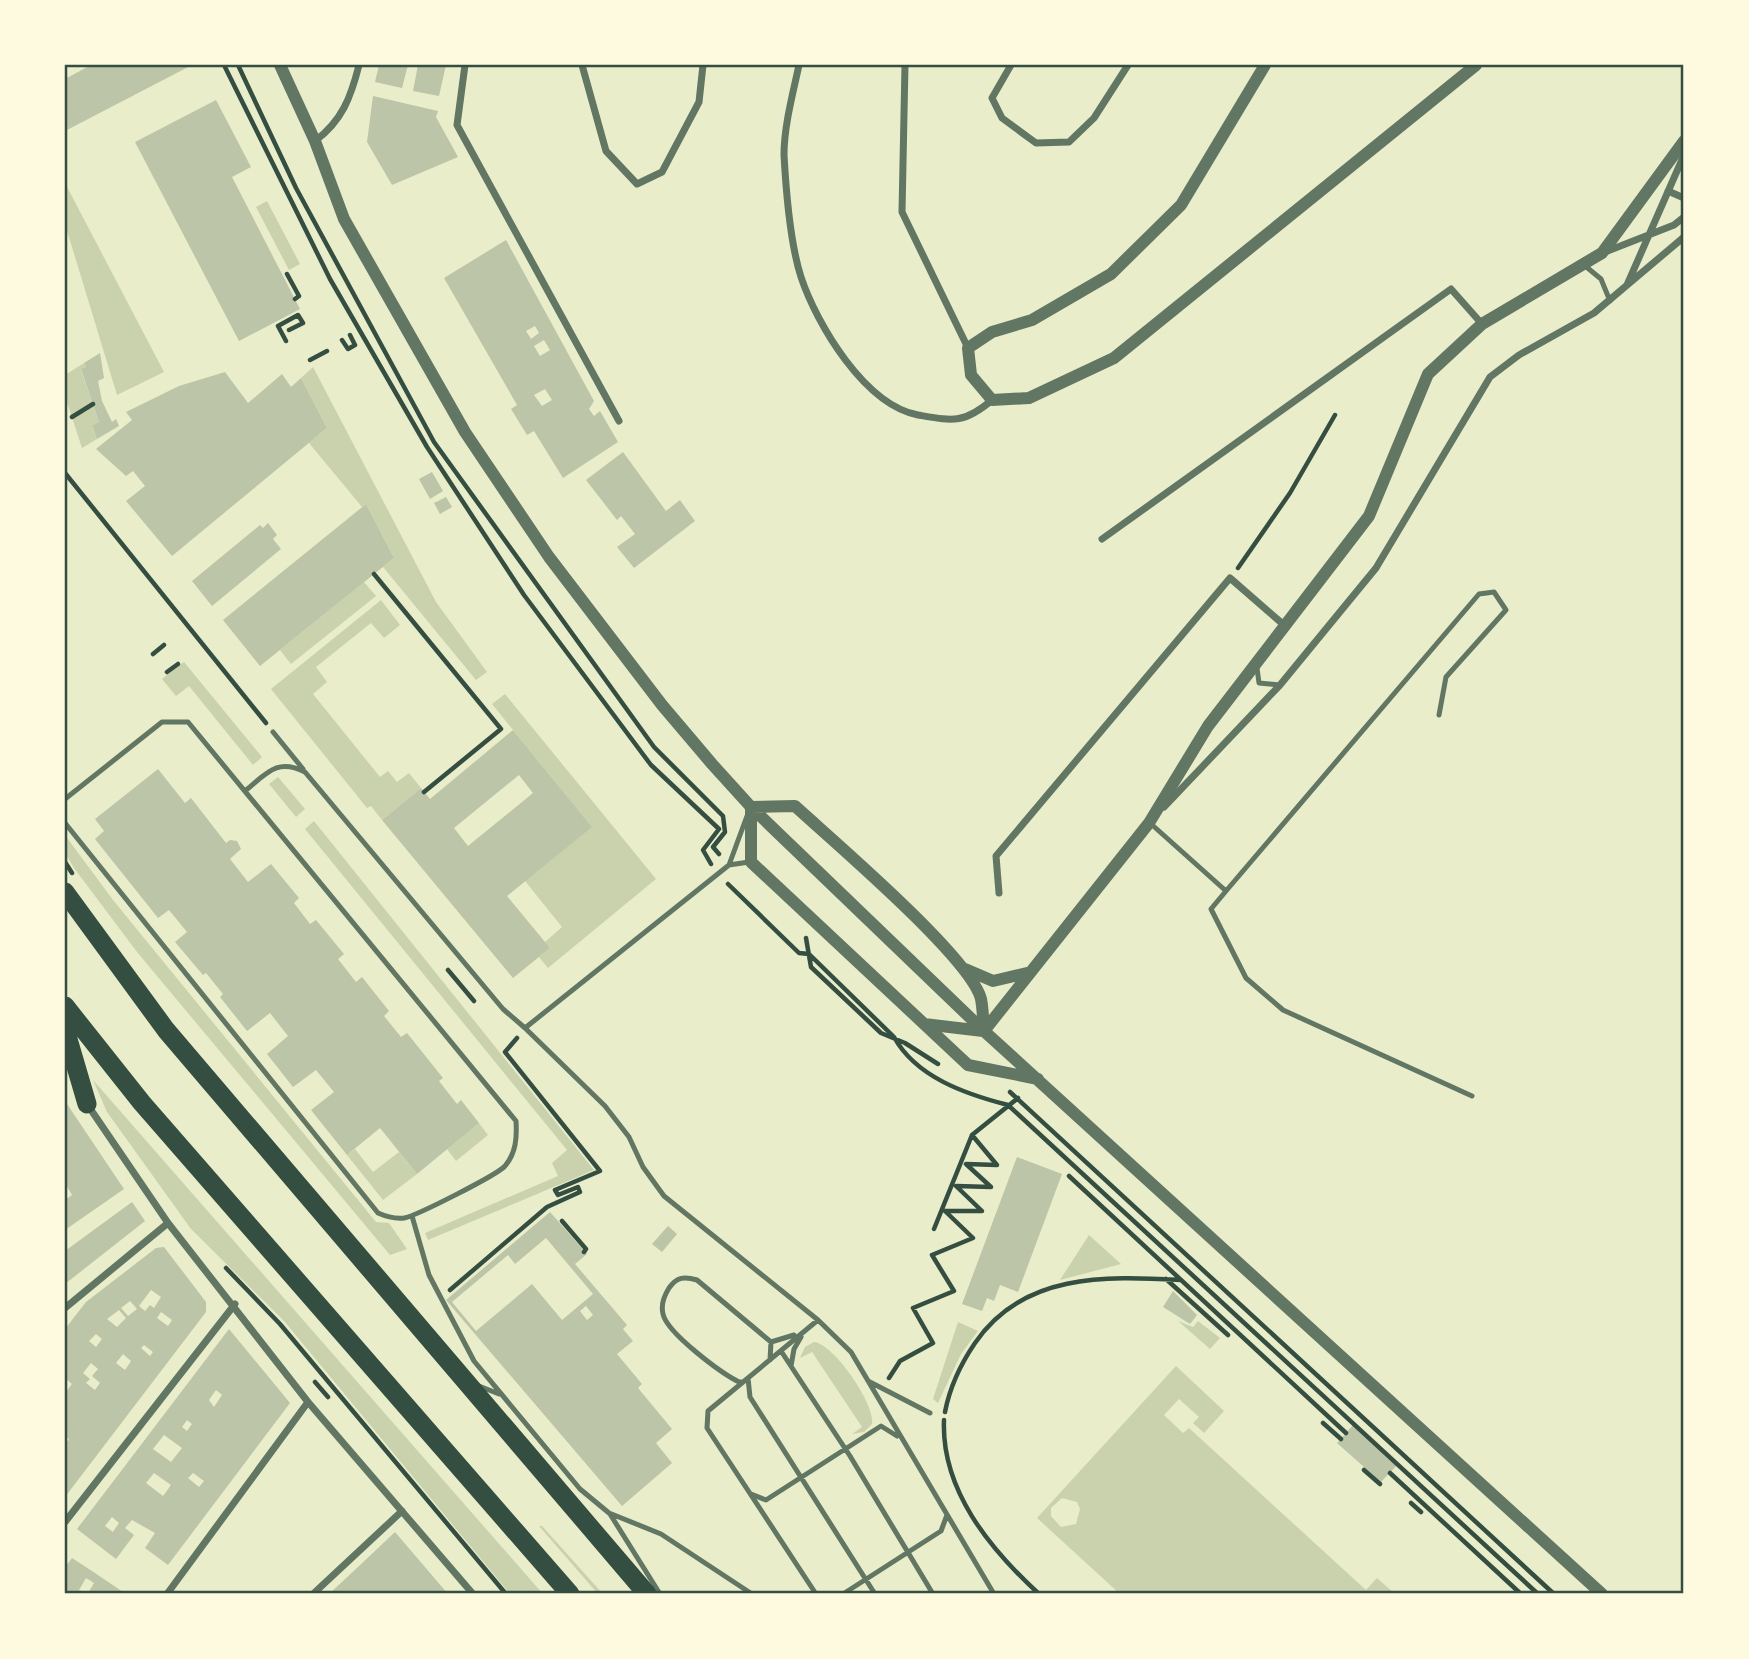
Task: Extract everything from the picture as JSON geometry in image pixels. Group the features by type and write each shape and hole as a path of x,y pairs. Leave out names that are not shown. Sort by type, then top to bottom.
{"highway":[{"path":"65,892 166,1030 647,1594"},
{"path":"65,1006 142,1103 570,1594"},
{"path":"65,1029 88,1104"}],"street":[{"path":"280,65 354,238 465,432 549,557 662,705 751,807 984,1031 1602,1594"},
{"path":"314,141 331,129 344,112 359,65"},
{"path":"465,65 457,125 619,421"},
{"path":"582,65 606,151 637,184 662,172 699,102 703,65"},
{"path":"799,65 784,153 801,277 831,337 867,388 909,413 956,421 977,413 992,400 1029,398 1114,358 1476,65"},
{"path":"905,65 902,212 968,348 971,375 992,400"},
{"path":"1011,65 992,98 1002,118 1036,143 1069,142 1094,118 1128,65"},
{"path":"968,348 992,332 1032,320 1111,274 1181,205 1265,65"},
{"path":"1602,253 1684,141"},
{"path":"1625,289 1684,155"},
{"path":"1668,191 1684,198"},
{"path":"1149,822 1208,726 1369,516 1428,373 1482,324 1602,253 1647,237 1684,216"},
{"path":"984,1031 1027,973 1149,822 1280,685 1376,568 1490,377 1519,355 1610,301 1684,237"},
{"path":"1102,539 1451,289 1482,324"},
{"path":"999,893 996,856 1230,578 1284,625"},
{"path":"751,807 795,806 965,969 981,997 984,1031"},
{"path":"751,807 751,862 968,1065 1040,1080"},
{"path":"965,969 993,981 1027,973"},
{"path":"924,1024 984,1031"},
{"path":"65,1067 168,1223 235,1304 308,1402 473,1594"},
{"path":"65,1308 168,1223"},
{"path":"65,1522 235,1304"},
{"path":"167,1594 308,1402"},
{"path":"313,1594 402,1511"}],"lane":[{"path":"1584,264 1601,279 1610,301"},
{"path":"1439,715 1446,677 1506,610 1494,592 1479,594 1211,909 1246,978 1283,1010 1472,1096"},
{"path":"1256,661 1259,683 1280,685"},
{"path":"65,799 162,722 175,719 188,722 516,1121 513,1154 503,1169 412,1216 390,1219 378,1213 65,823"},
{"path":"273,732 503,1009 605,1106 629,1137 643,1167 664,1196 818,1320 851,1352 993,1594"},
{"path":"245,791 272,769 283,765 306,772"},
{"path":"525,1028 729,865 751,807"},
{"path":"1149,822 1226,891"},
{"path":"729,865 751,862"},
{"path":"412,1216 429,1275 474,1361 580,1489 609,1513 661,1534 752,1594"},
{"path":"746,1380 739,1382 726,1373 665,1321 662,1311 669,1289 678,1279 686,1276 697,1280 771,1342"},
{"path":"771,1342 790,1338 818,1320"},
{"path":"816,1594 707,1428 705,1419 708,1412 818,1320"},
{"path":"791,1366 797,1342 818,1320"},
{"path":"770,1360 771,1342"},
{"path":"780,1351 845,1450 933,1594"},
{"path":"746,1380 750,1397 875,1594"},
{"path":"464,1381 502,1395"},
{"path":"868,1381 930,1413"},
{"path":"748,1492 766,1500 881,1426 903,1440"},
{"path":"609,1513 660,1594"},
{"path":"843,1594 941,1531 947,1523 947,1515"}],"path":[{"path":"287,274 299,296 295,299"},
{"path":"286,341 278,326 299,315 303,323 289,330"},
{"path":"342,340 348,349 355,345 350,335"},
{"path":"310,360 327,351"},
{"path":"72,417 93,404"},
{"path":"1230,578 1290,493 1335,415"},
{"path":"65,472 273,732"},
{"path":"374,574 501,729 424,792"},
{"path":"153,654 164,645"},
{"path":"167,672 178,664"},
{"path":"440,1299 547,1207 580,1192 578,1188 558,1195 555,1190 600,1171 505,1052 525,1028"},
{"path":"934,1229 972,1135 1017,1098"},
{"path":"882,1388 900,1361 933,1343 913,1308 954,1292 932,1255 973,1238 944,1212 982,1211 956,1186 991,1187 966,1164 997,1165 972,1135"},
{"path":"1069,1176 1346,1433"},
{"path":"562,1221 586,1250 584,1252"},
{"path":"209,1275 222,1265 293,1339 506,1594"},
{"path":"1039,1594 964,1506 946,1463 944,1415 956,1374 982,1333 1000,1312 1020,1299 1108,1277 1181,1280"},
{"path":"1166,1279 1227,1335"},
{"path":"286,1345 293,1339"},
{"path":"311,1376 332,1403"},
{"path":"339,1411 347,1405"},
{"path":"1323,1423 1340,1439"},
{"path":"1364,1470 1380,1484"},
{"path":"1390,1472 1521,1594"},
{"path":"408,1495 416,1488"},
{"path":"1411,1503 1421,1512"}],"green space":[{"path":"65,183 164,372 117,395 65,224"},
{"path":"267,201 300,264 289,270 256,207"},
{"path":"84,363 86,367 81,370 99,422 92,427 97,439 82,448 65,396 65,375"},
{"path":"313,367 436,602 487,672 476,680 383,567 394,558 366,504 362,507 309,443 327,428 301,378"},
{"path":"364,582 376,596 291,664 280,650"},
{"path":"381,600 400,625 384,638 371,623 316,667 327,682 313,694 380,777 388,771 397,782 409,773 421,788 382,820 371,806 367,808 271,689"},
{"path":"184,662 262,757 253,765 189,686 176,696 162,679"},
{"path":"505,694 656,879 548,968 539,957 550,948 545,942 562,927 525,881 591,826 492,704"},
{"path":"278,777 305,809 296,817 269,784"},
{"path":"314,821 594,1170 428,1240 425,1233 558,1176 552,1163 567,1150 305,829"},
{"path":"65,835 113,900 376,1222 389,1223 407,1249 390,1255 137,952 74,868 65,853"},
{"path":"93,1080 543,1594 510,1594 284,1321 191,1229 107,1112"},
{"path":"479,1123 488,1135 456,1161 447,1149"},
{"path":"355,1149 373,1172 399,1152 417,1174 383,1200 347,1155"},
{"path":"1089,1235 1121,1264 1060,1280"},
{"path":"1178,1321 1193,1327 1198,1321 1220,1338 1210,1349"},
{"path":"958,1322 978,1331 961,1354 938,1403 933,1399"},
{"path":"814,1342 832,1353 861,1390 872,1424 864,1432 852,1434 862,1427 812,1352 800,1358 805,1347"},
{"path":"1176,1366 1224,1411 1204,1433 1193,1423 1199,1417 1179,1399 1164,1415 1183,1433 1189,1428 1366,1590 1377,1578 1395,1594 1120,1594 1037,1518","holes":["1062,1498 1077,1502 1080,1509 1076,1524 1061,1527 1051,1516 1051,1508"]},
{"path":"539,1526 542,1526 603,1594 598,1594"}],"building":[{"path":"91,65 192,65 65,131 65,79"},
{"path":"379,65 408,65 402,88 375,82"},
{"path":"418,65 446,65 439,96 413,91"},
{"path":"373,96 438,111 436,117 458,157 392,185 367,142"},
{"path":"216,100 251,167 232,177 300,309 239,341 135,142"},
{"path":"506,240 594,401 589,409 594,416 600,411 618,442 563,478 534,431 527,435 511,409 517,405 444,278","holes":["535,326 539,333 531,339 526,331","544,340 550,350 540,356 534,346","545,389 552,400 542,406 534,395"]},
{"path":"100,353 104,378 98,381 102,401 112,422 116,419 119,426 97,439 92,426 99,422 81,369 86,367 84,363"},
{"path":"225,372 248,403 282,374 291,387 301,378 327,428 172,556 126,501 145,486 133,471 126,476 96,449 132,420 126,412 179,386"},
{"path":"623,452 666,511 680,500 695,521 634,568 617,547 635,534 621,516 617,520 586,480"},
{"path":"432,472 443,491 430,499 419,479"},
{"path":"446,497 452,507 440,514 434,503"},
{"path":"366,504 394,558 260,666 223,620"},
{"path":"268,523 277,535 273,539 281,549 212,606 192,581 260,525 263,528"},
{"path":"513,730 592,827 507,896 550,948 513,978 382,820 421,788 430,799","holes":["519,775 533,793 468,846 454,828"]},
{"path":"158,769 185,803 191,798 226,843 230,840 237,841 241,849 230,859 248,882 271,864 299,898 294,903 310,924 316,920 344,954 338,959 356,982 362,977 389,1011 384,1016 401,1037 407,1033 443,1078 439,1081 457,1104 461,1100 479,1123 417,1174 380,1128 347,1155 311,1110 334,1092 316,1070 293,1087 267,1054 288,1036 270,1013 247,1031 220,997 223,994 175,942 187,932 169,910 158,918 95,839 104,831 95,819"},
{"path":"65,1101 124,1189 65,1230 65,1200 72,1195 65,1183"},
{"path":"1017,1157 1062,1174 1018,1292 1000,1285 994,1301 987,1298 982,1311 962,1304"},
{"path":"132,1202 145,1221 65,1284 65,1251"},
{"path":"550,1212 587,1254 575,1264 627,1325 623,1329 633,1341 617,1354 642,1384 638,1388 672,1429 656,1443 672,1463 622,1506 446,1300","holes":["546,1238 593,1294 562,1320 532,1284 476,1331 452,1302 508,1255 515,1264","586,1306 593,1315 587,1320 580,1311"]},
{"path":"668,1226 677,1234 662,1252 652,1244"},
{"path":"164,1247 206,1302 206,1312 65,1497 65,1444 69,1439 65,1436 65,1393 72,1384 65,1378 65,1329 86,1302 156,1248","holes":["151,1290 161,1297 154,1308 150,1305 145,1311 139,1306","130,1301 137,1309 128,1316 121,1308","119,1310 126,1318 117,1327 107,1319","161,1312 172,1320 168,1326 157,1318","96,1334 102,1339 96,1347 89,1341","144,1345 153,1352 150,1356 141,1348","123,1354 131,1361 125,1370 116,1363","91,1363 98,1369 92,1376 100,1383 95,1390 86,1383 90,1379 83,1373"]},
{"path":"1173,1291 1197,1315 1190,1324 1163,1307"},
{"path":"229,1329 290,1403 168,1565 145,1548 155,1533 132,1520 125,1528 134,1535 116,1559 77,1529","holes":["216,1390 222,1395 214,1407 209,1400","187,1420 192,1424 187,1431 182,1427","164,1435 182,1448 171,1462 153,1449","154,1473 171,1485 163,1496 146,1483","193,1473 204,1481 199,1487 188,1478","112,1517 119,1523 113,1532 105,1526"]},
{"path":"1353,1425 1397,1465 1381,1482 1337,1443"},
{"path":"395,1532 448,1594 329,1594 358,1567"},
{"path":"72,1558 126,1594 65,1594 65,1567","holes":["86,1578 94,1583 88,1593 79,1590"]}]}
